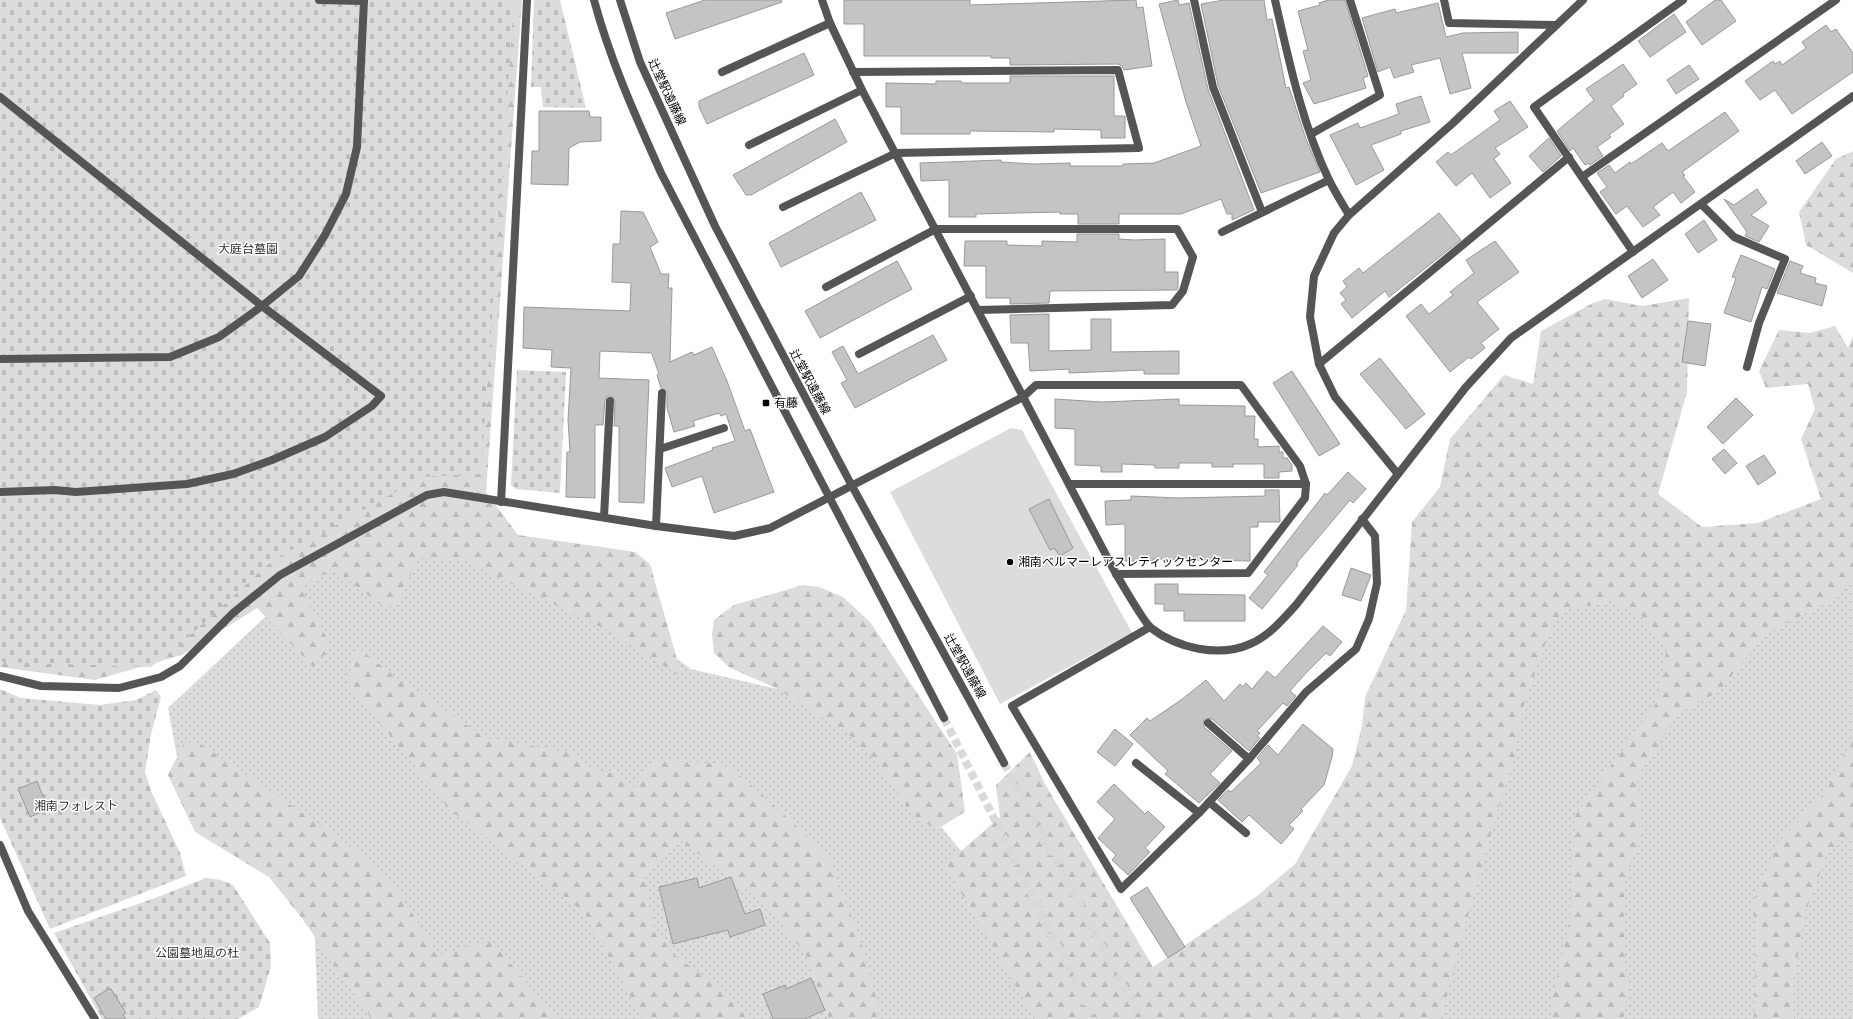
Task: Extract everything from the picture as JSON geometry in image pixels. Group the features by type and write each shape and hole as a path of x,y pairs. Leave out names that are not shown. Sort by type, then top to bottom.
{"street":[{"path":"0,359 170,357 219,337 262,306 299,276 326,235 346,194 357,147 364,0 319,0"},
{"path":"501,502 527,0"},
{"path":"594,0 616,66 661,173 944,718"},
{"name":"辻堂駅遠藤線","path":"620,0 640,62 715,226 852,486 1004,763"},
{"path":"822,0 830,23 862,90 1116,574 1150,627 1178,644 1205,650 1227,650 1250,644 1276,627 1466,387 1511,338 1853,96"},
{"path":"1194,0 1213,87 1262,212"},
{"path":"1275,0 1289,64 1311,134 1329,180 1349,215"},
{"path":"1311,134 1380,95 1350,0"},
{"path":"1444,0 1449,23 1555,25"},
{"path":"1397,473 1335,397 1319,364 1310,317 1314,276 1334,233 1349,215 1453,123 1583,0"},
{"path":"1633,252 1534,106 1683,0"},
{"path":"1582,177 1836,0"},
{"path":"722,72 830,23"},
{"path":"783,207 896,153 1139,148 1118,70 854,72"},
{"path":"749,145 862,90"},
{"path":"0,97 262,306 381,396 372,406 325,437 272,460 233,474 187,484 76,492 55,490 0,492"},
{"path":"1319,364 1568,157"},
{"path":"1222,232 1329,180"},
{"path":"1701,204 1734,237 1785,259 1759,323 1747,366"},
{"path":"826,287 936,229 1177,229 1193,257 1183,291 1172,306 978,310"},
{"path":"859,354 970,296"},
{"path":"0,676 41,686 118,688 161,677 180,666 233,613 280,575 427,495 444,492 656,526 734,536 770,528 1023,397 1036,385 1241,385 1300,466 1306,484 1305,498 1248,573 1116,574"},
{"path":"656,526 662,393"},
{"path":"604,517 610,401"},
{"path":"660,449 724,428"},
{"path":"1069,484 1306,484"},
{"path":"1150,627 1012,706 1121,889 1199,813 1249,759 1306,692 1356,649 1369,619 1378,583 1376,536 1362,519"},
{"path":"1208,723 1249,759"},
{"path":"1136,763 1199,813"},
{"path":"1209,802 1246,833"},
{"path":"0,845 28,911 95,1019"}],"green space":[{"name":"大庭台墓園","path":"0,0 514,0 481,474 422,477 273,560 196,630 151,667 3,662 0,660"},
{"path":"491,0 522,0 486,492 518,535 635,552 650,564 682,677 599,626 465,561 418,557 399,603 384,607 333,569 302,588 331,647 313,667 257,608 182,655 95,680 0,667 0,607"},
{"path":"534,0 560,0 586,108 543,107 541,87 531,87"},
{"path":"1853,151 1853,273 1806,245 1799,212 1836,159"},
{"path":"1689,298 1687,392 1658,494 1702,527 1758,523 1821,499 1801,439 1815,409 1808,384 1766,388 1759,371 1779,330 1810,333 1835,326 1848,348 1853,336 1853,576 1838,597 1767,633 1718,692 1677,714 1637,778 1643,833 1624,883 1624,934 1628,996 1623,1019 1550,1019 1551,1006 1570,919 1575,815 1657,702 1667,647 1653,636 1642,616 1611,601 1562,611 1549,633 1524,705 1515,755 1478,878 1441,1019 1035,1019 945,865 1000,817 996,785 1030,752 1045,784 1153,967 1257,896 1295,864 1352,766 1362,726 1365,697 1406,610 1412,522 1440,487 1450,439 1504,375 1533,384 1541,331 1593,303 1605,299 1642,306"},
{"path":"517,370 566,372 560,493 516,489 511,485"},
{"name":"湘南ベルマーレアスレティックセンター","path":"1011,428 1022,430 1132,633 1000,704 890,492"},
{"path":"424,514 606,607 691,669 838,703 976,869 1053,1019 318,1019 313,891 187,810 168,708 296,588"},
{"path":"1853,524 1853,1019 1284,1019 1522,593"},
{"path":"803,585 819,587 843,597 871,623 957,754 965,812 939,828 915,820 879,766 851,736 776,688 730,668 714,653 712,634 714,620 734,605"},
{"path":"356,646 411,689 421,693 485,738 569,752 595,770 617,774 631,791 654,760 722,764 734,770 788,818 829,859 861,942 878,1005 878,1019 829,1019 805,953 764,904 680,840 644,879 653,925 673,954 732,997 748,1019 642,1019 585,913 450,810 347,683"},
{"name":"湘南フォレスト","path":"0,689 21,698 100,705 136,700 156,690 161,697 151,734 145,772 152,793 180,853 186,876 50,929 0,818"},
{"path":"1853,736 1853,832 1827,854 1806,911 1794,975 1794,1019 1754,1019 1757,935 1752,905 1779,841 1826,792"},
{"path":"185,741 201,744 348,844 398,891 439,955 491,940 557,1019 372,1019 301,917 269,877 195,832 168,775"},
{"name":"公園墓地風の杜","path":"206,878 221,880 233,885 270,943 271,966 259,1007 238,1019 102,1019 54,933 155,898"}],"building":[{"path":"705,0 781,0 782,2 675,39 666,13"},
{"path":"844,0 970,0 970,5 1136,0 1137,8 1143,7 1152,66 1124,70 1122,66 1118,64 1010,65 1010,58 991,58 991,56 864,56 864,24 844,24"},
{"path":"1178,0 1179,5 1189,3 1208,89 1254,210 1232,220 1232,214 1227,214 1221,199 1181,214 1119,214 1119,224 1078,224 1078,214 1060,214 1060,212 976,214 976,217 949,217 949,180 921,181 920,163 1001,160 1001,162 1033,164 1070,163 1070,166 1123,166 1123,164 1154,163 1201,146 1186,102 1159,4"},
{"path":"1224,0 1264,0 1267,20 1272,19 1286,88 1289,87 1306,139 1320,172 1261,193 1218,85 1201,4"},
{"path":"1328,0 1345,0 1368,76 1363,78 1366,88 1314,104 1303,83 1311,80 1303,51 1308,50 1298,11 1320,5 1319,3"},
{"path":"1715,0 1721,0 1736,21 1702,45 1686,22"},
{"path":"1438,3 1446,37 1463,33 1518,32 1518,53 1462,53 1471,88 1450,94 1440,58 1411,65 1414,72 1394,78 1390,67 1378,72 1362,18 1395,9 1396,13"},
{"path":"1674,14 1686,32 1650,57 1638,41"},
{"path":"1826,25 1831,32 1836,29 1853,53 1853,72 1792,114 1775,90 1760,100 1745,81 1773,61 1775,64 1780,61 1782,65 1806,48 1802,42"},
{"path":"804,53 814,75 707,124 699,107 699,101"},
{"path":"1623,64 1637,84 1623,94 1624,96 1611,106 1624,124 1609,135 1611,137 1597,147 1603,156 1590,165 1589,163 1585,165 1573,148 1570,151 1557,131 1594,100 1586,89"},
{"path":"1689,65 1699,79 1676,94 1667,80"},
{"path":"1010,76 1114,76 1114,116 1125,116 1125,138 1101,138 1101,130 1054,129 1054,132 970,131 970,134 901,134 901,107 886,107 886,83 936,84 936,81 961,81 961,83 1010,83"},
{"path":"1421,96 1430,122 1401,131 1401,134 1371,145 1384,170 1356,185 1330,135 1358,123 1360,128 1399,114 1396,104"},
{"path":"1510,101 1528,127 1495,148 1500,154 1494,159 1511,183 1490,198 1472,173 1456,186 1436,162 1448,152 1451,155 1500,120 1494,111"},
{"path":"539,111 589,111 590,117 601,117 601,141 580,142 569,148 568,185 531,184 532,151 539,151"},
{"path":"1725,112 1739,131 1682,172 1685,175 1683,176 1695,192 1681,203 1673,192 1653,207 1660,215 1643,227 1627,206 1616,214 1600,192 1607,187 1597,173 1609,165 1615,173 1630,162 1631,164 1662,143 1668,151"},
{"path":"835,119 847,142 751,195 746,195 733,175"},
{"path":"1549,138 1561,156 1543,172 1529,156"},
{"path":"1822,142 1832,156 1805,174 1796,161"},
{"path":"1757,189 1767,203 1751,215 1769,226 1759,242 1745,236 1747,232 1724,199 1734,205"},
{"path":"861,192 876,220 781,267 769,243"},
{"path":"621,211 643,212 658,242 650,247 661,274 669,274 668,288 672,288 670,362 692,352 694,355 712,347 727,381 745,431 750,429 774,492 714,513 702,476 672,487 665,468 713,450 712,448 735,441 726,414 721,416 719,413 693,421 695,426 674,432 667,408 667,391 661,388 657,375 659,374 652,354 650,352 600,351 599,378 649,380 644,503 619,502 619,426 614,426 615,401 611,396 607,396 605,400 603,425 595,425 595,498 566,497 567,452 570,452 568,420 571,368 551,367 552,350 523,348 524,307 630,311 631,283 612,282 613,244 620,244"},
{"path":"1439,213 1461,240 1389,297 1385,291 1352,318 1341,304 1346,300 1340,293 1347,287 1343,281 1359,268 1363,273"},
{"path":"1704,220 1717,240 1698,253 1685,234"},
{"path":"1077,234 1119,234 1119,239 1134,240 1165,239 1165,272 1178,272 1177,290 1050,291 1049,303 1010,304 1010,298 986,298 986,266 964,266 965,241 1007,241 1007,245 1042,246 1042,241 1077,242"},
{"path":"1495,241 1519,272 1477,302 1499,329 1481,343 1485,348 1471,359 1469,357 1450,372 1406,316 1421,304 1429,314 1453,295 1450,292 1474,273 1466,260"},
{"path":"1741,255 1775,269 1767,289 1762,287 1751,322 1724,313 1736,278 1732,277"},
{"path":"1653,259 1668,280 1642,298 1628,276"},
{"path":"897,261 912,289 820,338 805,311"},
{"path":"1790,261 1803,266 1800,273 1816,278 1815,283 1827,286 1822,306 1777,293"},
{"path":"1049,314 1049,351 1091,350 1091,319 1111,319 1111,352 1179,351 1179,374 1144,374 1144,370 1069,373 1069,369 1030,371 1028,343 1011,343 1010,315"},
{"path":"1688,321 1711,324 1705,366 1682,362"},
{"path":"933,335 947,360 855,408 841,383 847,380 832,352 843,346 858,374"},
{"path":"1380,358 1425,414 1406,429 1360,374"},
{"path":"1292,371 1340,444 1319,456 1273,383"},
{"path":"1736,398 1753,415 1723,444 1707,427"},
{"path":"1055,399 1102,402 1179,399 1179,405 1245,406 1245,416 1255,416 1254,439 1258,439 1258,447 1279,446 1279,452 1283,452 1283,458 1287,458 1292,465 1292,471 1279,472 1279,478 1264,478 1264,464 1233,464 1233,467 1212,467 1212,463 1179,463 1179,468 1155,468 1155,465 1122,464 1122,472 1101,472 1101,466 1075,465 1075,429 1055,428"},
{"path":"1724,449 1737,463 1725,474 1712,459"},
{"path":"1764,455 1776,473 1758,485 1746,466"},
{"path":"1348,472 1366,489 1353,503 1350,500 1296,564 1298,565 1262,609 1249,598 1268,575 1264,572 1325,493 1327,495"},
{"path":"1265,490 1279,490 1280,522 1258,522 1258,527 1250,527 1250,561 1153,559 1153,561 1125,561 1125,524 1106,525 1105,501 1131,500 1131,496 1179,498 1265,496"},
{"path":"1049,499 1073,548 1060,556 1054,548 1050,550 1029,509"},
{"path":"1351,568 1371,575 1361,601 1342,595"},
{"path":"1155,584 1178,584 1178,594 1245,595 1245,621 1184,621 1184,611 1164,611 1164,604 1155,604"},
{"path":"1323,626 1342,642 1330,656 1326,653 1290,691 1296,696 1287,706 1283,703 1257,731 1260,733 1257,736 1260,738 1249,751 1212,719 1207,718 1204,720 1204,727 1232,751 1210,774 1220,783 1199,803 1165,774 1168,771 1130,735 1147,718 1150,721 1181,700 1206,680 1224,701 1240,684 1243,687 1246,683 1252,689 1267,671 1275,678"},
{"path":"1303,724 1333,749 1332,757 1324,785 1301,809 1303,811 1289,825 1294,829 1281,844 1249,815 1242,822 1218,800 1228,790 1231,792 1261,763 1257,758 1268,745 1278,755"},
{"path":"1115,729 1133,744 1115,766 1097,752"},
{"path":"37,781 48,809 30,817 18,789"},
{"path":"1114,784 1145,814 1148,811 1165,827 1145,848 1150,852 1128,875 1112,860 1116,855 1098,838 1115,819 1097,802"},
{"path":"731,877 745,914 760,909 765,925 730,937 728,930 673,944 659,887 697,878 699,888"},
{"path":"1147,887 1185,947 1168,958 1130,898"},
{"path":"811,978 825,1010 805,1019 773,1019 763,994 785,985 786,989"},
{"path":"108,989 111,989 126,1013 123,1015 126,1019 106,1019 94,998"}],"tunnel":[{"path":"944,718 1094,1019"},
{"path":"1004,763 1141,1019"}],"place":[{"name":"有藤","path":"766,403"},
{"name":"湘南ベルマーレアスレティックセンター","path":"1010,562"}]}
